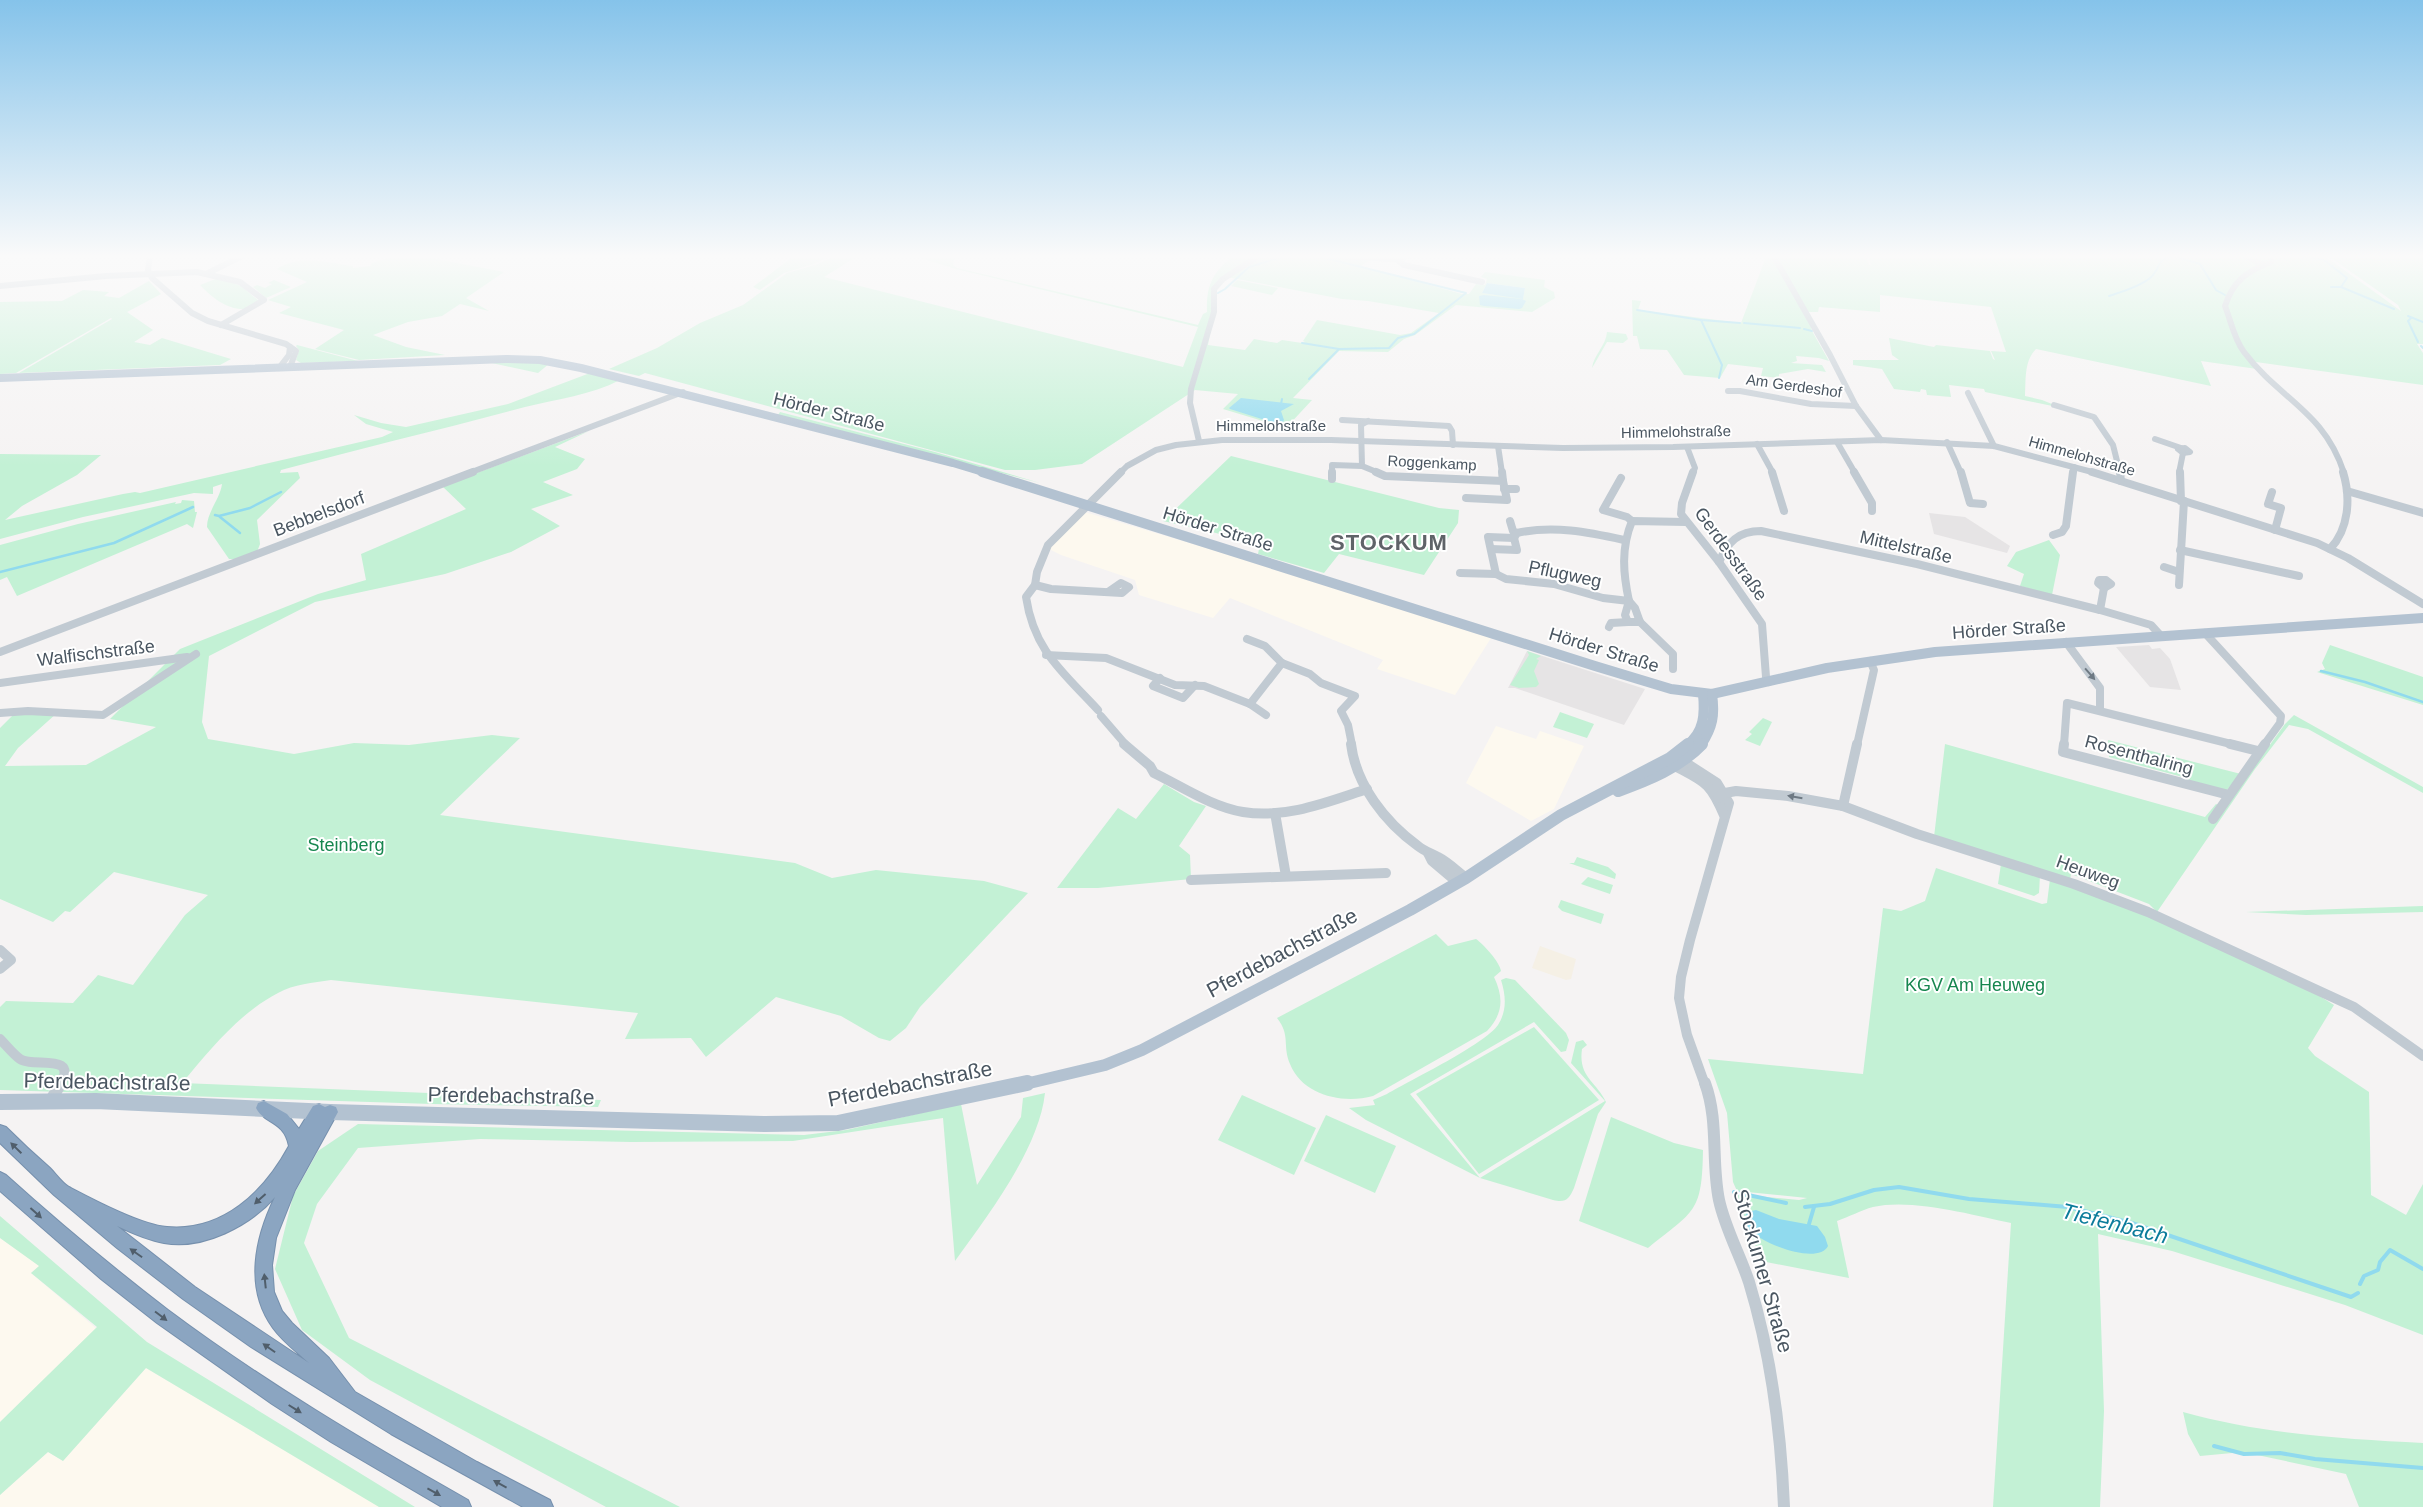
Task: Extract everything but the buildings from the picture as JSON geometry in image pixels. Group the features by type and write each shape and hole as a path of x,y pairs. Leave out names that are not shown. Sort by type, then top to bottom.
{"highway":[{"path":"264,1108 284,1118 294,1131 297,1147"},
{"path":"56,1188 149,1232 172,1236 194,1234 217,1227 253,1205 279,1179 297,1147 324,1112"},
{"path":"324,1112 273,1219 264,1254 264,1284 276,1316 294,1339 318,1360 354,1403"},
{"path":"0,1132 56,1188 117,1240 285,1359 354,1403 543,1507"},
{"path":"0,1180 79,1252 199,1345 259,1386 367,1454 461,1507"}],"main road":[{"name":"Hörder Straße","path":"0,378 522,359 561,363 683,392 953,463 1595,666 1671,689 1708,694 1870,661 1943,652 2423,618"},
{"name":"Pferdebachstraße","path":"0,1102 51,1100 324,1112 765,1124 838,1123 1076,1073 1121,1059 1410,910 1462,880 1561,815 1606,793 1613,787 1676,761 1700,730 1705,717 1708,694"}],"street":[{"path":"222,325 276,340 290,347 296,354 290,367"},
{"path":"1199,441 1190,404 1191,389 1210,325"},
{"path":"1812,325 1856,406 1881,440"},
{"path":"2232,325 2240,347 2252,362 2314,417 2325,430 2343,467 2347,491 2345,529 2341,538 2330,549"},
{"path":"279,368 289,355 290,347"},
{"name":"Bebbelsdorf","path":"649,405 674,390"},
{"name":"Am Gerdeshof","path":"1728,391 1740,391 1819,405 1856,406"},
{"name":"Bebbelsdorf","path":"0,652 683,392"},
{"path":"1968,393 1984,420 1994,446"},
{"path":"2054,405 2094,417 2108,436 2116,454 2121,481"},
{"path":"1342,420 1449,426 1452,431 1453,445"},
{"path":"1360,440 1361,425 1368,421"},
{"path":"2155,439 2182,450 2179,492 2182,501 2179,584"},
{"name":"Himmelohstraße","path":"1367,789 1307,809 1275,813 1242,812 1214,802 1163,779 1122,742 1062,670 1046,655 1032,632 1027,614 1026,597 1035,586 1036,572 1048,545 1120,472 1134,461 1165,448 1199,441 1360,440 1498,446 1687,446 1881,440 1947,442 1994,446 2121,481 2330,549 2423,604"},
{"name":"Roggenkamp","path":"1360,440 1362,466"},
{"path":"1837,442 1872,503 1872,511"},
{"path":"1947,442 1963,478 1970,503 1982,504"},
{"path":"1757,444 1774,476 1784,511"},
{"name":"Roggenkamp","path":"1466,498 1506,500 1498,446"},
{"name":"Gerdesstraße","path":"1687,446 1695,468 1680,508 1686,522 1719,562 1762,624 1766,676 1769,682"},
{"name":"Roggenkamp","path":"1332,479 1332,462 1362,466 1385,476 1447,477 1503,481"},
{"path":"2053,535 2062,532 2066,526 2074,467"},
{"path":"1621,478 1603,510 1627,517 1632,521 1686,522"},
{"path":"1504,489 1516,490"},
{"path":"2347,491 2423,513"},
{"path":"2272,492 2268,504 2281,508 2275,530"},
{"path":"1510,521 1516,536"},
{"name":"Pflugweg","path":"1628,622 1626,615 1629,600 1622,571 1622,553 1624,540 1632,521"},
{"name":"Pflugweg","path":"1516,536 1517,550 1491,549 1488,537 1516,536 1528,530 1586,531 1624,540"},
{"name":"Mittelstraße","path":"1719,562 1733,537 1748,531 1760,531 1933,568 2100,610 2152,625 2161,636"},
{"path":"1491,549 1496,574"},
{"path":"2180,550 2223,561 2265,567 2300,576"},
{"path":"2164,568 2180,572"},
{"name":"Pflugweg","path":"1460,573 1496,574 1506,579 1554,584 1602,598 1629,600 1636,608 1640,622 1673,654 1673,669"},
{"path":"1035,586 1051,589 1108,592"},
{"path":"2100,610 2104,588"},
{"path":"1609,627 1611,622 1640,622"},
{"path":"2204,633 2281,716 2280,723 2258,751 2213,820"},
{"path":"1247,639 1265,646 1275,659 1282,663 1310,674 1321,682 1355,696 1341,711 1350,728 1350,745 1355,766 1367,789 1394,823 1428,853 1432,861 1462,880"},
{"name":"Rosenthalring","path":"2066,642 2100,688 2100,710"},
{"name":"Walfischstraße","path":"0,683 129,667 182,659 196,654 103,715 28,711 0,713"},
{"path":"1046,655 1106,658 1175,684 1204,686 1250,704 1266,715"},
{"path":"1062,670 1073,655"},
{"path":"1843,806 1874,670 1870,661"},
{"path":"1250,704 1282,663"},
{"path":"1160,678 1153,686 1183,698 1195,685"},
{"path":"1168,692 1175,684"},
{"name":"Rosenthalring","path":"2229,795 2063,752 2066,703 2258,751"},
{"name":"Stockumer Straße","path":"1676,761 1722,796 1724,815 1686,958 1679,998 1687,1035 1707,1088 1714,1123 1719,1200 1749,1283 1770,1370 1782,1463 1784,1507"},
{"name":"Heuweg","path":"1722,796 1736,791 1788,796 1843,806 1917,834 2074,884 2148,912 2354,1008 2423,1056"},
{"path":"1275,813 1286,876"},
{"path":"1191,880 1386,873"},
{"path":"0,950 11,960 0,969"},
{"path":"0,1039 21,1060 59,1064 64,1069 66,1076 51,1100"}],"shaded area":[{"path":"1078,510 1267,566 1491,638 1455,695 1377,669 1383,660 1230,598 1213,618 1139,595 1135,580 1061,555 1043,546"},
{"path":"1929,513 1965,517 2010,546 2007,553 1934,534"},
{"path":"2149,645 2152,649 2160,648 2170,659 2181,690 2150,687 2116,647"},
{"path":"1527,651 1645,689 1624,725 1515,688 1508,688"},
{"path":"1496,726 1536,739 1540,731 1584,746 1554,809 1531,821 1466,783"},
{"path":"0,1238 40,1266 31,1273 97,1329 0,1422"},
{"path":"146,1368 380,1507 0,1507 0,1495 48,1452 63,1461"}],"green space":[{"path":"0,325 98,325 16,373 0,374"},
{"path":"101,325 146,325 153,330 134,342 150,345 162,338 231,359 220,365 19,373"},
{"path":"326,325 399,325 373,335 406,347 445,355 359,360 315,349 344,330"},
{"path":"696,325 1017,325 1183,367 1198,327 1191,325 1212,325 1208,345 1245,350 1254,339 1277,343 1282,340 1305,342 1303,341 1313,325 1346,325 1400,335 1411,333 1422,325 1428,325 1415,335 1404,339 1388,352 1339,351 1293,398 1312,400 1286,428 1223,409 1238,394 1195,390 1082,464 1035,470 1005,470 645,373 639,376 609,369 657,348"},
{"path":"1633,325 1811,325 1829,361 1796,356 1797,361 1791,363 1822,365 1826,372 1808,369 1779,374 1779,378 1761,376 1763,368 1728,364 1720,378 1684,375 1667,350 1640,349 1637,336 1633,336"},
{"path":"1997,325 2423,325 2423,344 2417,344 2423,353 2423,385 2256,362 2257,369 2201,361 2211,386 2036,349 2029,359 2025,396 2062,408 1985,392 1984,389 1949,385 1951,397 1927,395 1926,390 1921,389 1920,392 1894,389 1882,369 1853,365 1853,360 1899,360 1892,355 1889,338 1934,347 1936,345 1990,351 1995,360 1991,351 2006,352"},
{"path":"1607,332 1626,334 1628,339 1623,343 1607,342 1592,368 1595,358 1605,342"},
{"path":"296,346 358,361 301,363 296,360 299,350"},
{"path":"487,362 550,363 538,373"},
{"path":"590,373 620,380 586,393 281,470 280,473 298,472 300,478 257,520 260,544 257,552 235,559 229,559 207,527 209,516 222,484 213,487 213,494 194,493 83,517 0,539 0,454 101,455 77,475 22,506 5,520 123,494 140,493 382,437 393,432 366,424 354,415 381,423 406,427 508,404"},
{"path":"780,412 935,452 1040,483 778,415"},
{"name":"Steinberg","path":"589,431 555,447 585,459 577,469 543,482 573,495 531,509 560,526 511,552 445,574 315,602 209,656 202,722 208,739 294,754 354,743 409,745 492,735 520,738 440,815 795,863 832,878 876,870 984,881 1028,893 920,1007 906,1028 890,1041 879,1038 841,1016 776,997 706,1057 691,1038 625,1039 638,1013 331,980 290,988 278,993 250,1011 226,1033 182,1083 601,1100 598,1107 432,1104 0,1090 0,1007 6,1001 73,1003 98,975 133,985 185,915 208,895 114,872 70,912 65,911 53,922 0,899 0,728 15,713 57,713 18,748 5,766 86,765 156,727 110,719 180,649 318,594 366,580 361,554 466,509 442,486"},
{"path":"1231,456 1439,508 1459,510 1458,523 1424,575 1339,554 1324,573 1258,554 1259,549 1257,545 1163,521"},
{"path":"182,500 194,501 195,512 197,512 193,528 187,524 17,596 7,577 0,580 0,545 78,524 176,502 175,504 181,503"},
{"path":"2049,540 2060,555 2052,595 2020,586 2024,574 2007,566 2016,552"},
{"path":"2330,645 2423,677 2423,705 2317,672 2325,669 2322,663"},
{"path":"1527,651 1541,656 1536,659 1539,660 1534,671 1539,684 1536,687 1519,688 1510,685 1529,655"},
{"path":"1560,712 1594,724 1587,738 1553,727"},
{"path":"2294,715 2423,787 2423,793 2308,729 2289,725 2255,769 2157,912 2149,904 2071,874 2070,880 1934,837 1945,744 2205,817 2216,804 2224,808 2285,724"},
{"path":"1763,718 1772,722 1760,746 1745,740 1752,734 1749,732"},
{"path":"2108,740 2241,774 2225,792 2187,783 2186,778 2109,757"},
{"path":"1164,784 1194,802 1206,806 1179,846 1190,855 1191,879 1098,888 1057,888 1118,808 1136,819"},
{"path":"1577,857 1608,867 1616,874 1615,879 1569,863 1574,863"},
{"path":"2001,864 2040,876 2039,893 2034,896 1998,884"},
{"name":"KGV Am Heuweg","path":"1936,868 2042,904 2047,903 2050,879 2143,914 2318,995 2334,1005 2308,1048 2315,1056 2369,1092 2371,1195 2406,1215 2423,1184 2423,1335 2345,1305 2172,1251 2098,1234 2104,1411 2100,1507 1993,1507 2011,1223 1923,1206 1888,1205 1873,1207 1837,1221 1849,1278 1761,1261 1736,1194 1799,1200 1807,1198 1737,1191 1733,1182 1727,1113 1708,1059 1863,1074 1883,908 1901,911 1925,901"},
{"path":"1588,877 1613,885 1610,894 1581,884"},
{"path":"1561,900 1604,914 1601,924 1562,911 1558,907"},
{"path":"2423,906 2423,912 2306,915 2246,912"},
{"path":"1436,934 1448,946 1476,939 1498,963 1501,971 1494,977 1499,992 1500,1006 1496,1018 1487,1031 1373,1096 1349,1099 1337,1098 1325,1095 1304,1084 1290,1064 1284,1030 1277,1018"},
{"path":"1506,978 1515,980 1566,1033 1569,1040 1566,1051 1561,1052 1534,1022 1410,1094 1480,1178 1366,1120 1349,1108 1375,1105 1373,1100 1447,1061 1479,1042 1490,1033 1498,1025 1503,1014 1505,998 1501,980"},
{"path":"1534,1027 1599,1100 1479,1174 1416,1094"},
{"path":"1583,1040 1587,1045 1582,1049 1581,1058 1585,1073 1606,1102 1598,1114 1574,1188 1569,1197 1561,1201 1553,1200 1480,1178 1605,1101 1571,1063 1576,1042"},
{"path":"1045,1093 1041,1114 1023,1159 955,1261 943,1118 793,1141 631,1142 480,1139 358,1148 317,1204 304,1243 349,1338 680,1507 606,1507 370,1380 302,1330 275,1269 293,1196 318,1151 358,1124 804,1135 846,1130 961,1104 977,1185 1021,1117 1023,1098"},
{"path":"1242,1095 1316,1128 1294,1175 1218,1140"},
{"path":"1326,1115 1396,1146 1375,1193 1304,1161"},
{"path":"1611,1117 1674,1143 1703,1150 1701,1187 1693,1208 1676,1226 1648,1248 1579,1221"},
{"path":"0,1216 147,1342 415,1507 379,1507 146,1368 63,1461 48,1452 0,1495 0,1422 97,1327 31,1273 39,1266 0,1238"},
{"path":"2183,1412 2242,1426 2302,1434 2362,1440 2423,1443 2423,1507 2359,1507 2346,1474 2243,1452 2200,1456 2188,1434"}],"sand":[{"path":"1540,946 1576,959 1571,979 1566,980 1532,968"}],"water":[{"path":"1241,398 1294,404 1281,411 1284,420 1281,425 1229,408"},
{"path":"1756,1210 1779,1219 1817,1226 1825,1237 1828,1246 1822,1252 1813,1254 1801,1253 1776,1246 1764,1240 1748,1228 1745,1217 1747,1212"}],"waterway":[{"path":"1339,349 1389,348 1398,338 1414,334 1425,325"},
{"path":"1703,325 1722,365 1719,378"},
{"path":"1770,325 1800,328"},
{"path":"2410,325 2418,342"},
{"path":"1804,329 1812,331"},
{"path":"1302,343 1339,349"},
{"path":"1309,379 1339,349"},
{"path":"1281,404 1282,399"},
{"path":"215,515 219,516 250,508 281,492"},
{"path":"0,572 114,543 193,507"},
{"path":"220,517 240,533"},
{"path":"2321,671 2365,682 2423,702"},
{"name":"Tiefenbach","path":"1805,1207 1830,1204 1874,1190 1899,1187 1969,1199 2068,1207 2132,1223 2351,1297 2358,1293"},
{"name":"Tiefenbach","path":"1734,1192 1786,1203"},
{"path":"1809,1224 1814,1207"},
{"name":"Tiefenbach","path":"2360,1284 2364,1276 2378,1270 2380,1262 2390,1250 2423,1269"},
{"path":"2214,1446 2244,1454 2280,1453 2315,1459 2423,1468"}],"district":[{"name":"STOCKUM","path":"1389,542"}]}
